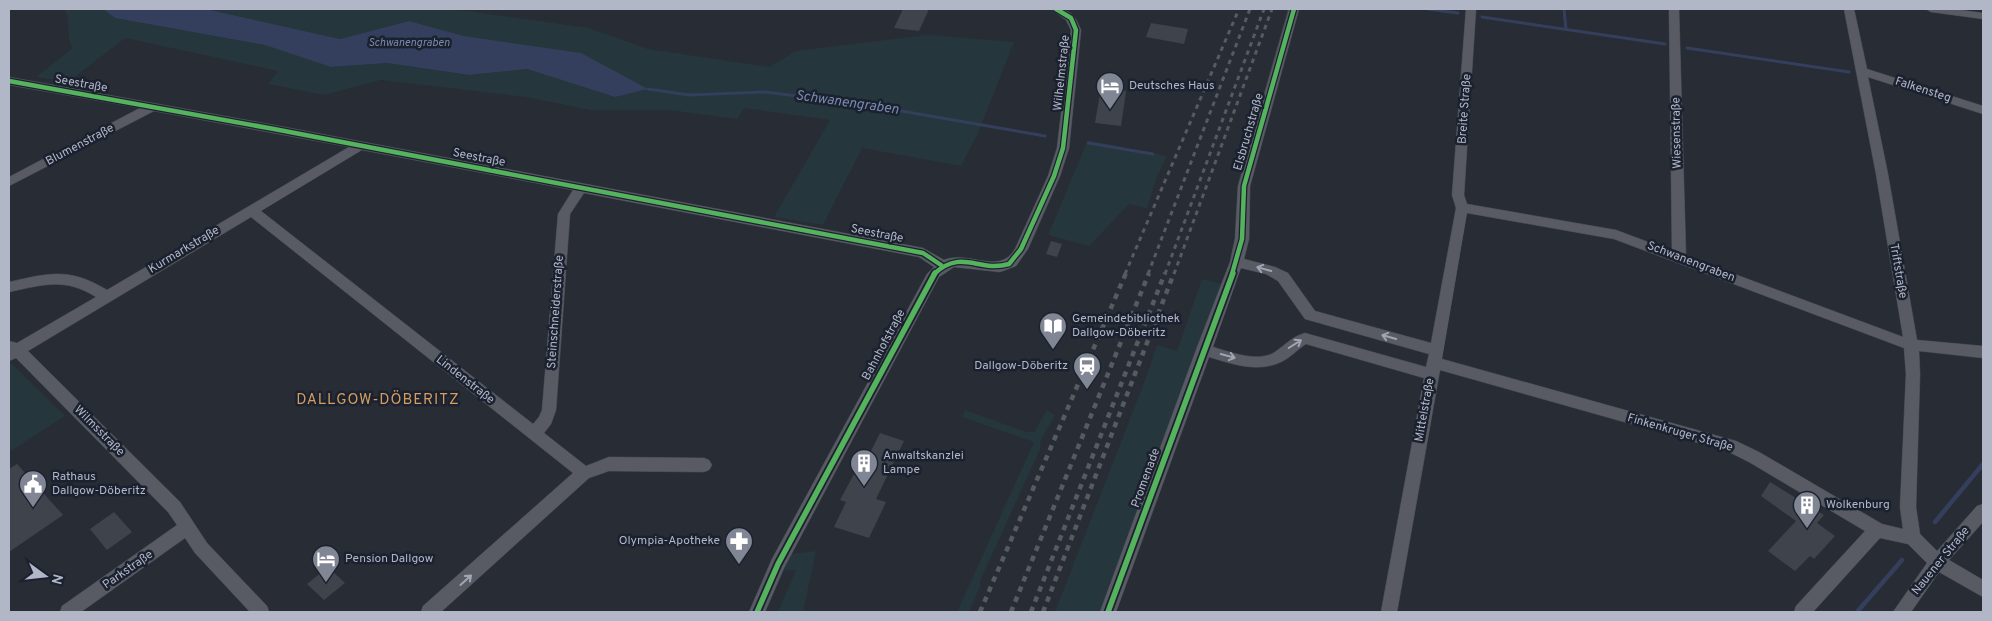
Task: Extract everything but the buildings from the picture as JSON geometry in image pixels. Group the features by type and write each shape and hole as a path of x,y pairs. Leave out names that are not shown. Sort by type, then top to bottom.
{"street":[{"name":"Wilhelmstraße","path":"941,265 958,261 1001,266 1014,260 1022,249 1054,176 1063,148 1076,30 1071,18 1058,9"},
{"name":"Elsbruchstraße","path":"1203,350 1236,262 1242,239 1244,186 1294,9"},
{"name":"Breite Straße","path":"1462,208 1458,195 1471,9"},
{"name":"Wiesenstraße","path":"1674,9 1679,257"},
{"name":"Triftstraße","path":"1849,9 1912,345 1913,374 1908,507 1912,537"},
{"path":"1931,9 1983,16"},
{"name":"Falkensteg","path":"1862,71 1983,110"},
{"name":"Seestraße","path":"9,82 152,107 922,253 930,256 941,265"},
{"name":"Blumenstraße","path":"9,182 152,107"},
{"name":"Kurmarkstraße","path":"12,350 360,146"},
{"name":"Steinschneiderstraße","path":"533,434 546,420 549,410 564,214 580,189"},
{"name":"Schwanengraben","path":"1462,208 1616,235 1679,257 1890,338 1912,345 1983,352"},
{"name":"Mittelstraße","path":"1390,612 1462,208"},
{"name":"Lindenstraße","path":"251,210 584,473"},
{"name":"Finkenkruger Straße","path":"1236,262 1279,274 1288,283 1302,308 1310,315 1434,362 1731,446 1754,457 1877,530 1889,534 1912,537"},
{"name":"Bahnhofstraße","path":"757,612 778,564 934,274 941,265"},
{"path":"9,286 52,278 84,284 105,296"},
{"name":"Finkenkruger Straße","path":"1203,350 1252,361 1267,362 1277,358 1295,342 1306,338 1434,362"},
{"name":"Wilmsstraße","path":"12,350 174,507 201,548 261,612"},
{"name":"Promenade","path":"1108,612 1203,350"},
{"path":"429,612 584,473 609,464 704,465"},
{"name":"Nauener Straße","path":"1901,612 1937,562 1983,511"},
{"name":"Parkstraße","path":"68,612 188,527"},
{"path":"1802,612 1877,530"},
{"path":"1912,537 1937,562 1983,589"}],"shaded area":[{"path":"64,9 103,9 115,18 265,45 331,67 387,63 469,75 527,69 615,97 464,36 409,21 340,39 206,9 434,9 467,11 589,28 648,49 769,67 796,51 927,35 1014,42 978,133 961,166 862,148 823,225 774,217 830,120 744,108 737,119 669,110 590,110 526,97 381,80 324,95 268,84 278,71 125,38 68,82 36,77 73,48 69,39 68,19"},
{"path":"1088,140 1167,156 1157,176 1147,208 1129,204 1089,246 1048,235"},
{"path":"1202,279 1223,284 1194,355 1101,612 1055,612 1157,345 1177,351"},
{"path":"9,361 65,416 9,452"},
{"path":"965,410 1026,432 1034,432 1047,410 1055,415 1040,442 1041,447 980,581 980,587 969,612 957,612 1034,442 962,417"},
{"path":"816,551 803,612 778,612 796,570 784,570 791,554"}],"water":[{"name":"Schwanengraben","path":"103,9 206,9 340,39 409,21 464,36 581,53 648,89 615,97 527,69 469,75 387,63 331,67 265,45 115,18"}],"waterway":[{"path":"1428,9 1458,13"},
{"path":"1564,9 1566,29"},
{"path":"1482,17 1665,44"},
{"path":"1687,48 1849,72"},
{"name":"Schwanengraben","path":"648,89 689,95 765,92 861,104 1045,136"},
{"name":"Schwanengraben","path":"1088,143 1153,154"},
{"name":"Schwanengraben","path":"1935,522 1983,464"},
{"path":"1857,612 1902,560"}],"railway":[{"path":"1125,274 1239,9"},
{"path":"1148,274 1250,9"},
{"path":"1165,274 1264,9"},
{"path":"1174,274 1272,9"},
{"path":"980,612 1126,273"},
{"path":"1011,612 1149,273"},
{"path":"1031,612 1165,273"},
{"path":"1043,612 1174,273"}],"cycle path":[{"path":"757,612 778,564 934,274 943,266 962,261 990,267 1000,267 1009,264 1015,259 1021,249 1054,176 1063,148 1076,30 1071,18 1056,9"},
{"path":"1108,612 1237,262 1242,239 1244,186 1294,9"},
{"path":"9,81 274,129 923,253 941,265"}],"place":[{"name":"Deutsches Haus","path":"1110,110"},
{"name":"Gemeindebibliothek Dallgow-Döberitz","path":"1053,350"},
{"name":"Dallgow-Döberitz","path":"1087,390"},
{"name":"Anwaltskanzlei Lampe","path":"864,487"},
{"name":"Rathaus Dallgow-Döberitz","path":"33,508"},
{"name":"Wolkenburg","path":"1807,529"},
{"name":"Olympia-Apotheke","path":"739,565"},
{"name":"Pension Dallgow","path":"326,583"}],"district":[{"name":"DALLGOW-DÖBERITZ","path":"378,400"}]}
